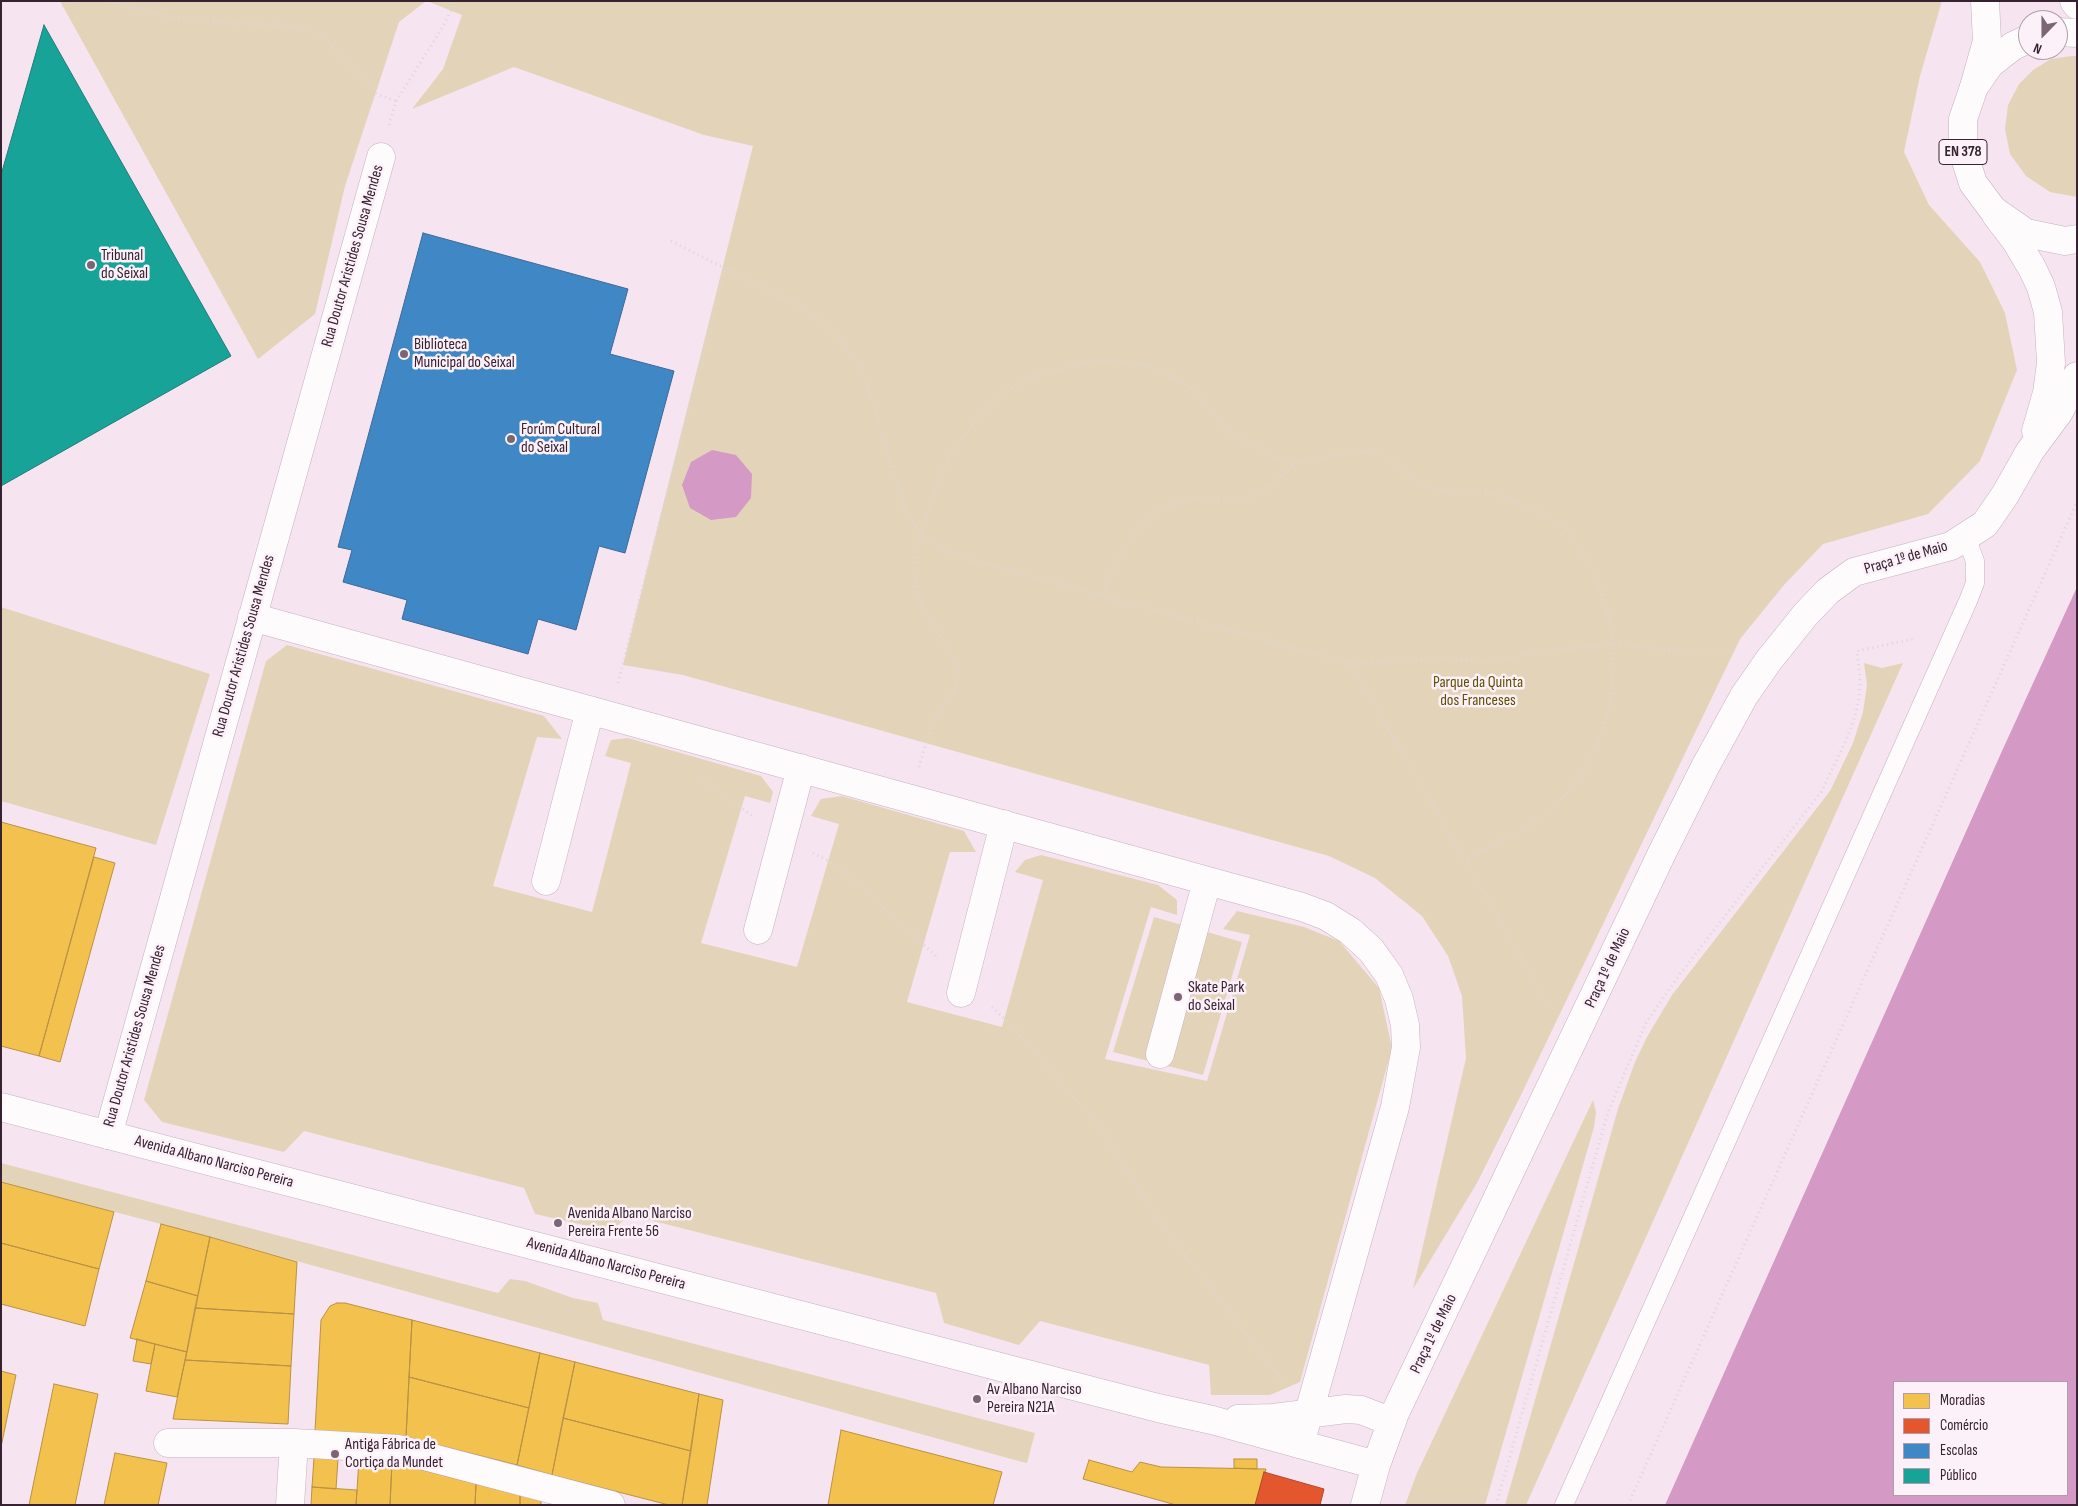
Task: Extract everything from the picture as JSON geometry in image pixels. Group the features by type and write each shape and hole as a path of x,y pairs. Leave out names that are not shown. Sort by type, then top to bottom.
{"street":[{"path":"1974,87 1987,41 1985,1"},
{"path":"2074,1 2077,5"},
{"name":"EN 378","path":"2018,44 1990,64 1974,87 1963,119 1963,152 1973,183 2016,241 2032,268 2041,287 2048,312 2051,363 2047,393 2030,451"},
{"name":"Rua Doutor Aristides Sousa Mendes","path":"108,1135 380,157"},
{"name":"EN 378","path":"1993,210 2026,233 2064,241 2077,239"},
{"name":"EN 378","path":"2030,451 2059,412 2077,376"},
{"name":"Praça 1º de Maio","path":"1365,1505 1376,1465 1392,1422 1705,767 1744,696 1806,614 1828,591 1854,572 1951,546 1985,524 1993,514 2030,451"},
{"path":"252,617 1302,907 1326,916 1350,931 1371,950 1389,974 1399,999 1405,1025 1406,1047 1395,1107 1300,1444"},
{"path":"546,881 600,713"},
{"path":"758,930 801,768"},
{"path":"963,987 1004,824"},
{"path":"1160,1054 1207,881"},
{"name":"Avenida Albano Narciso Pereira","path":"1,1107 1158,1408 1212,1420"},
{"path":"1212,1420 1273,1418 1346,1409 1360,1410 1392,1422"},
{"path":"1212,1420 1376,1465"},
{"path":"168,1443 294,1443 398,1448 547,1496 611,1505"},
{"path":"290,1505 294,1443"}],"lane":[{"name":"Praça 1º de Maio","path":"1564,1505 1968,601 1975,583 1975,561 1966,537"}],"path":[{"path":"62,6 82,1"},
{"path":"105,1 169,18 234,24 289,25 306,28 324,37 376,94 396,101"},
{"path":"380,157 396,101 441,30 456,1"},
{"path":"671,241 799,306 821,321 838,337 849,352 868,386 906,513 922,534 949,552 968,559 1349,663 1442,658 1489,662 1536,652 1613,644 1679,651 1778,649"},
{"path":"600,713 725,269"},
{"path":"910,799 932,720 954,692 959,677 956,662 923,610 915,584 915,562 934,492 950,455 972,424 1001,396 1027,379 1082,362 1116,361 1145,365 1184,382 1193,389 1232,434 1292,465"},
{"path":"1103,595 1115,564 1135,533 1163,506 1198,498 1233,500 1251,496 1271,486 1292,465 1339,453 1364,451 1379,454 1420,482 1433,488 1484,491 1541,513 1568,530 1597,581 1608,614 1613,644 1614,672 1610,702 1603,730 1587,766 1568,792 1538,820 1465,859"},
{"path":"1628,1505 2077,502"},
{"path":"1496,1505 1608,1112 1646,1023 1680,974 1820,792 1846,741 1855,716 1859,698 1860,678 1857,651 1913,639"},
{"path":"1349,663 1572,1045"},
{"path":"697,776 783,837 838,866 963,987 1013,1027 1102,1129 1159,1222 1308,1414"}],"green space":[{"path":"60,1 426,1 399,22 345,186 315,314 258,359"},
{"name":"Parque da Quinta dos Franceses","path":"427,1 1942,1 1920,76 1904,152 1929,205 1980,262 2005,313 2017,370 1980,461 1928,514 1823,544 1784,585 1740,639 1477,1183 1413,1289 1466,1058 1462,996 1448,956 1422,916 1375,878 1329,856 683,675 623,665 753,146 704,135 514,67 412,109 443,69 462,15"},
{"path":"2077,56 2077,197 2050,192 2026,176 2010,154 2005,129 2008,105 2019,84 2033,70 2049,60 2068,60 2068,57"},
{"path":"1,607 210,674 156,845 1,801"},
{"path":"287,645 544,716 562,739 537,737 493,886 592,912 631,763 605,756 611,740 628,738 761,776 773,792 770,803 745,796 701,943 797,967 839,824 811,816 821,799 842,796 964,831 976,852 950,852 907,1002 1002,1027 1043,880 1015,872 1025,860 1041,855 1158,885 1177,900 1177,915 1151,907 1105,1059 1207,1081 1250,935 1223,929 1237,911 1304,927 1339,941 1379,988 1392,1048 1300,1382 1270,1395 1211,1395 1209,1365 1040,1321 1019,1345 944,1323 936,1293 630,1215 611,1231 535,1214 524,1188 304,1131 284,1152 162,1122 144,1100 266,661"},
{"path":"1864,663 1882,668 1903,663 1526,1505 1505,1505 1618,1109 1635,1062 1647,1037 1672,995 1830,791 1853,743 1863,712 1867,685"},
{"name":"Skate Park do Seixal","path":"1154,917 1242,942 1203,1075 1113,1052"},
{"path":"1593,1100 1596,1112 1594,1127 1485,1505 1405,1505 1417,1473"},
{"path":"1,1163 498,1293 510,1279 525,1281 573,1298 598,1303 603,1320 1035,1433 1027,1463 210,1237 1,1182"}],"shaded area":[{"path":"712,450 736,455 752,474 751,498 736,517 711,520 690,508 682,485 691,462"},
{"path":"2077,587 2077,1505 1665,1505 2002,751"}],"building: Moradias":[{"path":"1,822 96,848 39,1056 1,1046"},
{"path":"94,857 115,863 60,1062 39,1056"},
{"path":"1,1182 114,1212 99,1269 1,1243"},
{"path":"161,1224 210,1237 198,1296 146,1281"},
{"path":"210,1237 297,1262 294,1314 195,1308"},
{"path":"1,1243 99,1269 85,1326 1,1304"},
{"path":"146,1281 198,1296 187,1352 130,1338"},
{"path":"337,1303 345,1303 412,1320 406,1437 315,1431 321,1320 330,1306"},
{"path":"195,1308 294,1314 291,1366 185,1360"},
{"path":"412,1320 540,1353 529,1408 409,1377"},
{"path":"137,1339 155,1344 151,1364 133,1361"},
{"path":"155,1344 187,1352 177,1397 146,1391"},
{"path":"540,1353 575,1362 552,1475 517,1465"},
{"path":"185,1360 291,1366 288,1424 173,1419"},
{"path":"575,1362 699,1394 691,1451 563,1418"},
{"path":"1,1371 16,1375 1,1447"},
{"path":"409,1377 529,1408 517,1465 406,1437"},
{"path":"54,1384 98,1394 75,1505 29,1505"},
{"path":"699,1394 723,1400 707,1505 682,1505"},
{"path":"563,1418 691,1451 682,1505 669,1505 552,1475"},
{"path":"841,1430 1002,1472 993,1505 828,1505"},
{"path":"115,1453 167,1463 158,1505 104,1505"},
{"path":"314,1458 338,1459 336,1489 312,1487"},
{"path":"1234,1459 1257,1459 1257,1469 1234,1468"},
{"path":"359,1460 392,1462 390,1505 356,1505"},
{"path":"1089,1460 1132,1472 1140,1462 1161,1467 1266,1469 1255,1505 1176,1505 1083,1479"},
{"path":"392,1462 476,1484 475,1505 390,1505"},
{"path":"476,1484 520,1495 520,1505 475,1505"},
{"path":"312,1487 357,1490 356,1505 311,1505"},
{"path":"520,1495 541,1500 541,1505 520,1505"}],"building: Comércio":[{"path":"1264,1472 1324,1489 1320,1505 1255,1505"}],"building: Escolas":[{"name":"Forúm Cultural do Seixal","path":"423,233 628,289 610,354 674,371 625,553 599,546 576,630 538,619 528,654 402,619 407,600 343,582 352,550 338,547"}],"building: Público":[{"name":"Tribunal do Seixal","path":"44,25 231,356 1,486 1,175"}],"place":[{"name":"Tribunal do Seixal","path":"91,265"},
{"name":"Biblioteca Municipal do Seixal","path":"404,354"},
{"name":"Forúm Cultural do Seixal","path":"511,439"},
{"name":"Skate Park do Seixal","path":"1178,997"},
{"name":"Avenida Albano Narciso Pereira Frente 56","path":"558,1223"},
{"name":"Av Albano Narciso Pereira N21A","path":"977,1399"},
{"name":"Antiga Fábrica de Cortiça da Mundet","path":"335,1454"}]}
